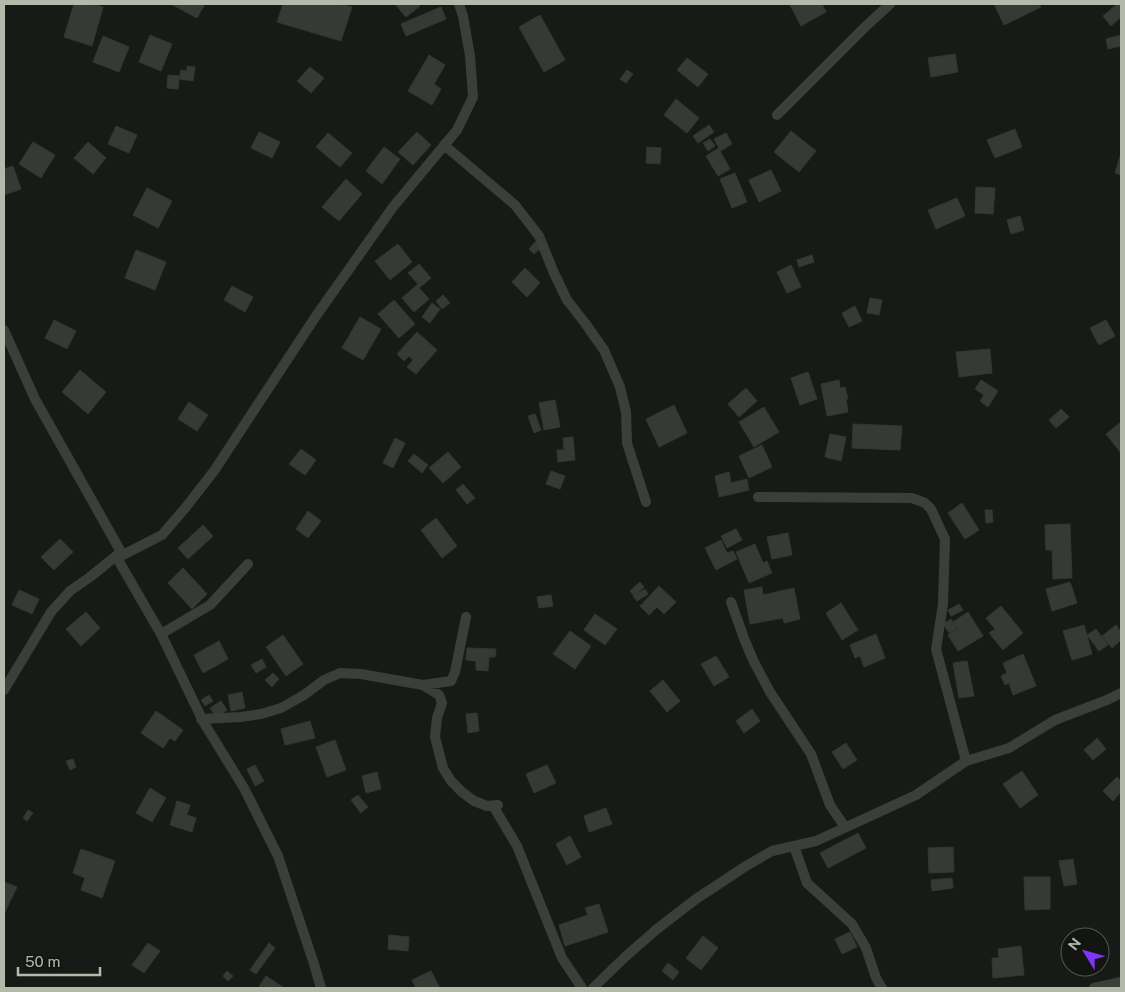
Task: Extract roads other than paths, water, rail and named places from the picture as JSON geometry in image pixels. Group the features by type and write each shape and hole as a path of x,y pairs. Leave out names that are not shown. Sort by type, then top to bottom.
{"street":[{"path":"4,690 52,612 70,591 119,555 162,535 186,507 214,471 316,316 393,207 457,130 473,97 470,56 459,4"},
{"path":"776,115 890,4"},
{"path":"444,146 515,205 539,236 567,300 604,350 620,387 626,412 627,444 646,502"},
{"path":"4,330 35,399 161,634 201,719 244,788 278,856 321,988"},
{"path":"758,497 912,498 925,503 931,509 945,539 943,604 936,649 966,761"},
{"path":"161,634 210,604 248,564"},
{"path":"731,602 754,662 770,692 811,754 830,805 845,827"},
{"path":"423,686 451,681 455,672 466,617"},
{"path":"201,719 241,718 281,708 304,695 324,680 340,673 361,674 423,686 439,695 442,703 437,718 435,737 443,768 462,792 474,801 487,806 498,805 495,809 517,846 562,958 582,988"},
{"path":"593,988 657,929 746,866 772,851 816,841 916,795 966,761 1009,748 1054,720 1121,693"},
{"path":"794,846 807,882 852,924 866,948 876,978 882,988"},
{"path":"1094,988 1121,982"}]}
